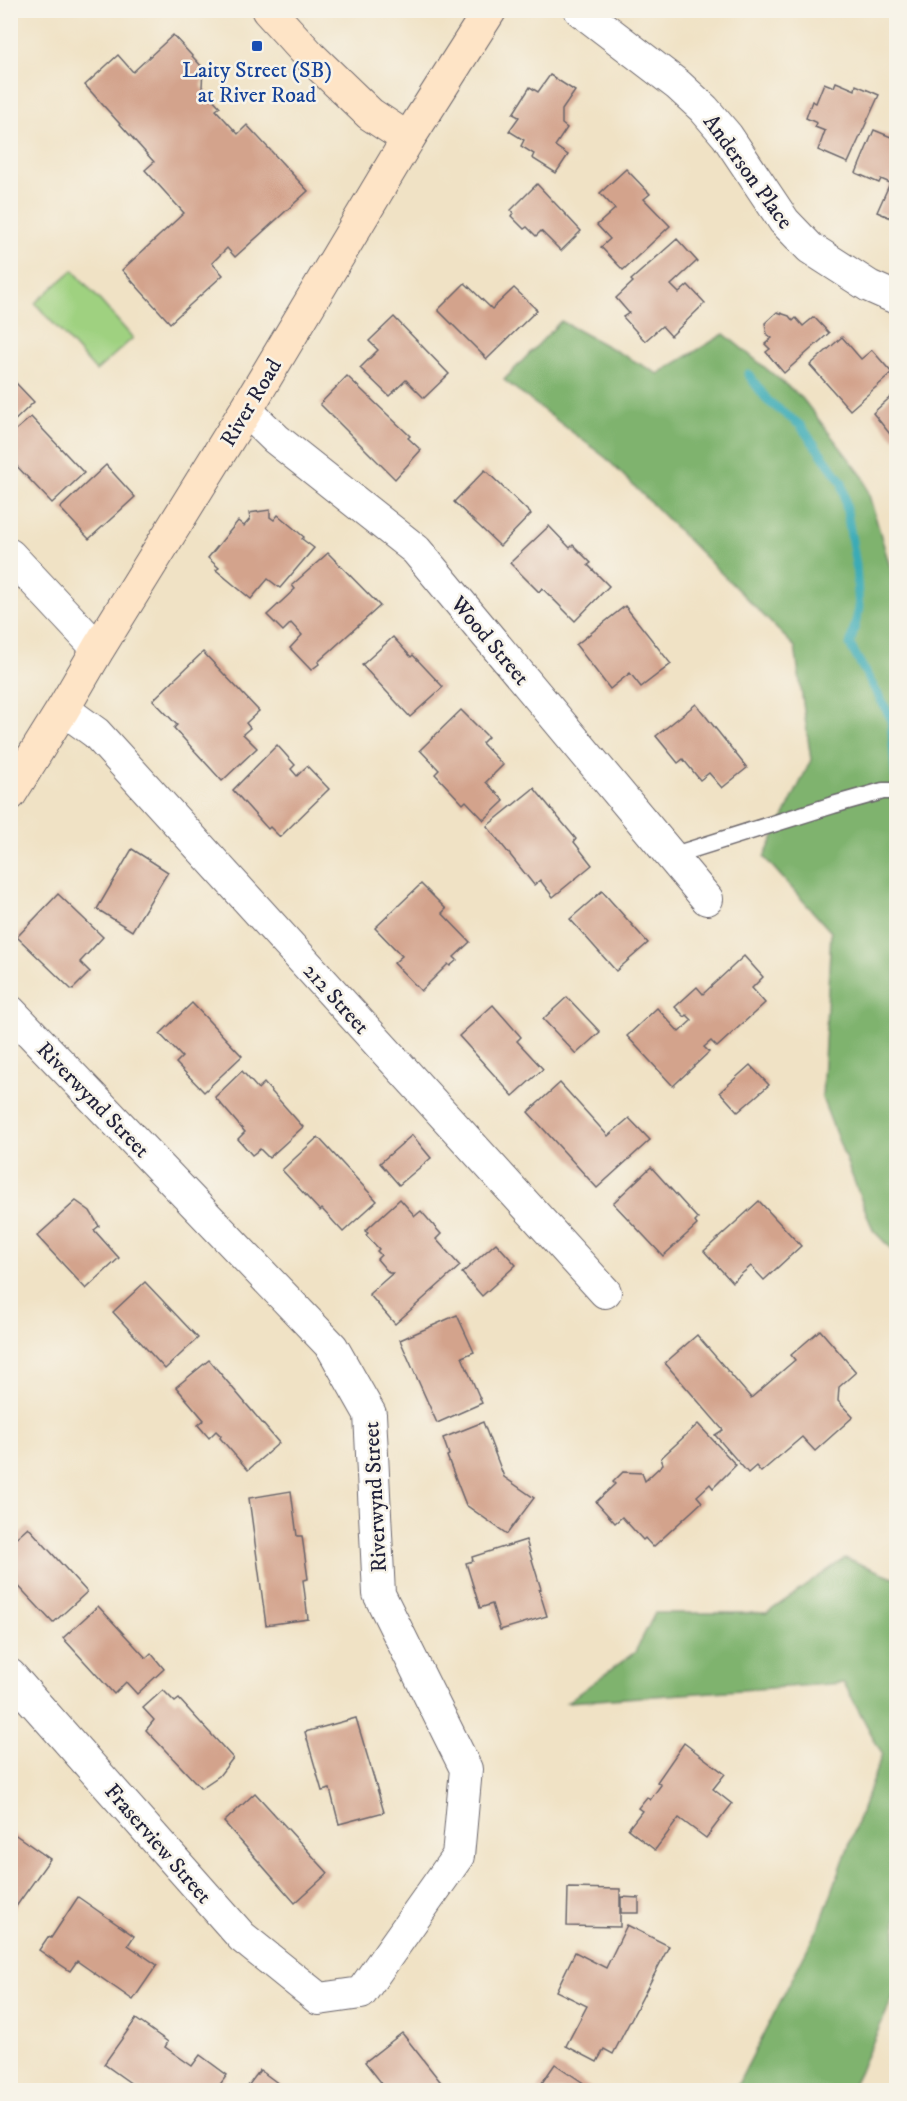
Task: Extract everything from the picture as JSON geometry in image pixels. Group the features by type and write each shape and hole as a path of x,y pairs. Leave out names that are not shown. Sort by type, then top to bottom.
{"street":[{"path":"268,10 309,56 370,114 408,139"},
{"name":"River Road","path":"10,794 246,410 408,139 490,10"},
{"name":"Anderson Place","path":"580,10 678,85 704,109 727,136 784,221 804,242 869,286 897,298"},
{"name":"Wood Street","path":"246,410 276,439 416,550 707,899"},
{"path":"10,555 98,649"},
{"name":"212 Street","path":"63,709 96,733 605,1292"},
{"name":"Riverwynd Street","path":"10,1011 332,1347 370,1413 380,1594 466,1769 458,1856 361,1993 319,2000"},
{"name":"Fraserview Street","path":"14,1689 242,1937 319,2000"}],"lane":[{"path":"671,856 833,804 883,791 897,791"}],"green space":[{"path":"73,270 133,338 96,371 35,303"},
{"path":"561,321 658,374 724,334 802,398 864,478 896,587 896,1254 873,1230 822,1098 831,932 764,857 811,760 795,647 606,458 504,380"},
{"path":"845,1558 896,1578 896,1991 851,2090 735,2090 821,1922 882,1754 844,1683 567,1702 635,1652 655,1613 767,1613"}],"building":[{"path":"173,35 203,68 202,87 220,107 216,110 238,134 247,125 308,191 235,257 227,248 212,263 223,275 170,323 122,270 184,213 145,170 154,162 85,85 118,55 133,72"},
{"path":"550,75 575,91 562,110 562,124 567,128 555,146 568,155 556,173 532,158 534,154 521,146 524,140 509,131 519,117 513,114 530,87 538,92"},
{"path":"836,82 855,90 856,85 879,95 848,163 818,150 825,131 815,127 817,123 806,118 812,101 816,103 824,83 834,87"},
{"path":"874,130 896,139 896,220 877,212 890,183 881,179 879,183 856,173"},
{"path":"626,169 650,194 644,199 670,226 623,270 601,247 610,239 597,225 615,209 600,193"},
{"path":"537,184 581,231 561,251 541,231 536,236 527,227 524,229 511,216 513,213 511,210"},
{"path":"677,239 697,261 671,285 679,293 688,285 705,303 671,336 662,326 645,341 623,317 629,313 616,298 633,282 631,280"},
{"path":"465,283 492,309 514,288 537,310 487,359 438,310"},
{"path":"777,312 789,316 793,321 796,318 803,326 814,317 829,333 784,373 766,352 770,349 765,344 772,338 767,334 765,323"},
{"path":"394,317 449,374 424,398 406,380 389,396 360,368 378,350 369,341"},
{"path":"842,337 861,359 872,350 892,373 850,410 810,365"},
{"path":"347,376 410,436 408,438 421,450 395,479 320,404"},
{"path":"16,383 34,402 10,425 10,388"},
{"path":"896,392 896,436 894,439 873,413"},
{"path":"31,417 84,473 52,503 10,459 10,435"},
{"path":"106,465 135,497 89,539 60,508"},
{"path":"485,470 531,514 500,546 454,502"},
{"path":"270,510 270,517 274,520 278,515 314,548 280,588 268,579 251,599 216,570 219,568 208,558 238,521 244,526 250,519 249,513"},
{"path":"549,526 570,548 573,545 591,563 588,565 609,586 575,621 542,588 539,592 510,563"},
{"path":"328,553 380,606 311,670 290,648 302,635 291,623 283,631 267,615 295,589 292,585"},
{"path":"625,606 671,664 641,687 630,673 610,689 576,645"},
{"path":"393,637 443,687 410,717 362,665"},
{"path":"203,652 259,711 246,723 250,728 243,734 257,748 222,781 174,728 177,725 153,700"},
{"path":"696,704 747,768 722,788 709,773 700,780 683,759 678,763 656,736"},
{"path":"461,710 488,737 482,743 503,765 486,782 504,801 484,820 466,801 463,804 435,774 439,770 420,750"},
{"path":"277,745 295,765 291,769 297,776 307,766 329,789 280,837 270,827 268,829 233,790"},
{"path":"534,788 576,839 574,842 592,865 553,897 540,880 534,885 487,826"},
{"path":"132,849 168,872 132,931 97,909"},
{"path":"421,884 446,909 442,913 470,942 454,957 457,960 450,966 448,964 421,991 394,963 402,956 375,928"},
{"path":"602,891 648,943 616,971 570,919"},
{"path":"58,894 103,937 80,962 90,972 72,990 17,937"},
{"path":"744,956 763,977 752,988 765,1003 717,1047 711,1041 704,1047 709,1052 673,1086 627,1036 657,1008 679,1032 692,1020 687,1015 685,1017 675,1007 697,987 703,994"},
{"path":"567,997 600,1032 576,1054 543,1019"},
{"path":"192,1003 242,1056 204,1092 176,1063 182,1057 160,1034"},
{"path":"493,1005 521,1037 517,1041 543,1069 513,1096 459,1036"},
{"path":"750,1065 769,1085 738,1112 720,1092"},
{"path":"242,1071 258,1089 264,1083 303,1127 269,1158 260,1149 252,1155 238,1139 245,1132 215,1097"},
{"path":"560,1083 608,1136 629,1118 650,1140 597,1188 528,1112"},
{"path":"412,1135 431,1158 399,1185 380,1163"},
{"path":"318,1137 377,1201 343,1232 282,1170"},
{"path":"651,1167 698,1219 695,1222 697,1225 663,1256 613,1203"},
{"path":"400,1199 415,1216 421,1211 441,1234 436,1239 460,1266 395,1324 369,1294 393,1273 389,1273 377,1259 381,1255 377,1251 379,1249 365,1231"},
{"path":"76,1201 90,1211 99,1226 94,1230 119,1258 86,1289 37,1236"},
{"path":"759,1201 801,1246 764,1280 751,1266 732,1282 704,1251"},
{"path":"496,1243 516,1265 482,1296 462,1273"},
{"path":"145,1282 198,1338 165,1369 113,1312"},
{"path":"457,1315 474,1352 462,1357 482,1403 437,1423 400,1340"},
{"path":"820,1330 856,1372 839,1387 838,1401 853,1417 815,1451 802,1437 761,1472 756,1466 748,1473 715,1435 723,1430 665,1363 697,1335 751,1398 795,1360 791,1355"},
{"path":"209,1360 279,1443 248,1470 216,1431 209,1438 198,1425 204,1420 176,1387"},
{"path":"483,1422 504,1477 534,1498 507,1534 466,1505 447,1456 449,1455 443,1438"},
{"path":"698,1424 736,1465 713,1488 710,1484 697,1496 702,1502 653,1547 645,1538 643,1540 622,1517 615,1523 596,1502 615,1484 613,1482 623,1472 642,1473 645,1481 663,1464 661,1458"},
{"path":"291,1491 297,1536 302,1536 308,1579 303,1580 308,1619 266,1625 249,1498"},
{"path":"28,1527 87,1592 53,1623 10,1577 10,1543"},
{"path":"526,1540 547,1616 500,1630 492,1604 480,1608 466,1563 473,1561 472,1557"},
{"path":"98,1606 146,1658 151,1653 164,1669 137,1694 126,1682 114,1694 63,1638"},
{"path":"163,1690 175,1702 179,1699 233,1758 219,1776 201,1788 146,1730 154,1720 143,1708"},
{"path":"356,1718 384,1812 339,1824 330,1789 322,1791 305,1732"},
{"path":"684,1743 725,1774 713,1789 732,1804 706,1838 679,1818 655,1850 628,1829 642,1811 638,1808 647,1797 650,1800 661,1785 657,1782"},
{"path":"255,1793 328,1873 295,1903 224,1822"},
{"path":"10,1831 50,1859 10,1915"},
{"path":"568,1888 620,1889 620,1927 567,1926"},
{"path":"78,1897 134,1936 128,1945 157,1965 133,2000 77,1961 70,1971 39,1950 48,1937 51,1938"},
{"path":"621,1897 639,1898 639,1913 621,1913"},
{"path":"627,1925 669,1946 613,2054 604,2049 597,2062 566,2046 587,2006 556,1991 575,1952 606,1968"},
{"path":"136,2019 168,2042 165,2047 192,2066 200,2055 227,2075 216,2090 138,2090 104,2064"},
{"path":"402,2033 447,2090 387,2090 365,2062"},
{"path":"555,2064 594,2090 537,2090"},
{"path":"260,2070 287,2090 245,2090"}],"waterway":[{"path":"748,374 768,401 800,425 842,482 856,565 859,609 850,645 891,718 896,777"}],"place":[{"name":"Laity Street (SB) at River Road","path":"257,46"}]}
